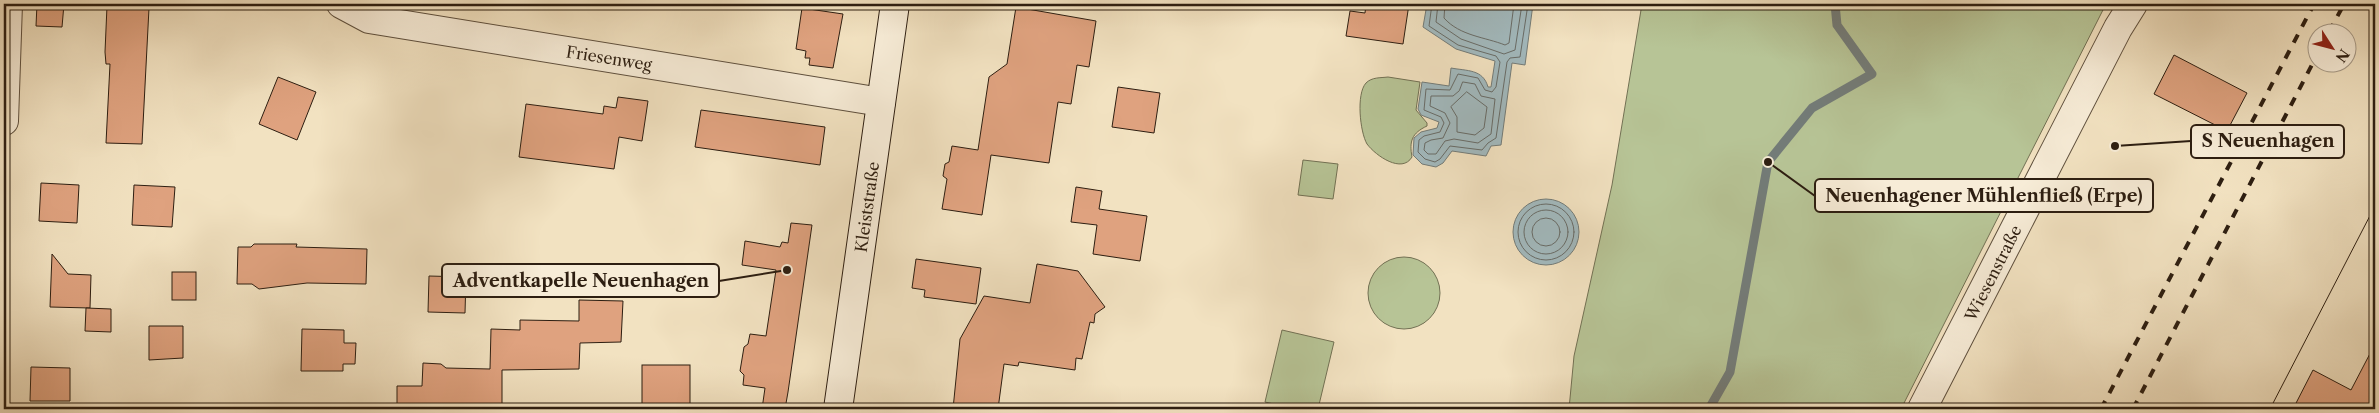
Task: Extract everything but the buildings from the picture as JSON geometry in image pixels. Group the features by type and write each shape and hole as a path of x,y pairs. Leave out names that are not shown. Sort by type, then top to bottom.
{"street":[{"path":"4,121 8,4"},
{"name":"Friesenweg","path":"341,4 369,19 881,102"},
{"name":"Kleiststraße","path":"838,409 895,4"},
{"name":"Wiesenstraße","path":"1922,409 2118,28 2133,4"}],"green space":[{"path":"1642,4 2106,4 1901,409 1569,409 1574,356 1612,185"},
{"path":"1388,77 1420,82 1416,110 1427,123 1427,126 1415,135 1411,142 1412,157 1408,162 1402,164 1389,161 1371,149 1362,131 1360,104 1363,88 1368,81"},
{"path":"1303,160 1338,164 1333,199 1298,195"},
{"path":"1404,257 1424,263 1434,273 1440,293 1434,313 1424,323 1404,329 1384,323 1374,313 1368,293 1374,273 1384,263"},
{"path":"1282,330 1334,342 1318,409 1296,409 1265,402"}],"water":[{"path":"1427,4 1533,4 1525,65 1512,63 1501,145 1491,146 1486,156 1452,151 1443,163 1436,167 1422,164 1413,155 1414,138 1421,132 1437,128 1439,122 1421,115 1418,109 1422,82 1449,86 1451,68 1474,72 1486,81 1488,87 1491,87 1495,61 1456,49 1423,27"},
{"path":"1552,199 1570,208 1577,219 1579,232 1577,245 1570,256 1559,263 1540,265 1522,256 1515,245 1513,226 1522,208 1533,201"}],"waterway":[{"path":"1709,409 1730,372 1768,162 1812,108 1872,74 1837,25 1835,4"}],"tram line":[{"path":"2270,409 2375,206"}],"railway":[{"path":"2101,409 2314,4"},
{"path":"2334,22 2344,4"},
{"path":"2133,409 2308,72"}],"place":[{"name":"S Neuenhagen","path":"2115,146"},
{"name":"Neuenhagener Mühlenfließ (Erpe)","path":"1768,162"},
{"name":"Adventkapelle Neuenhagen","path":"787,270"}]}
